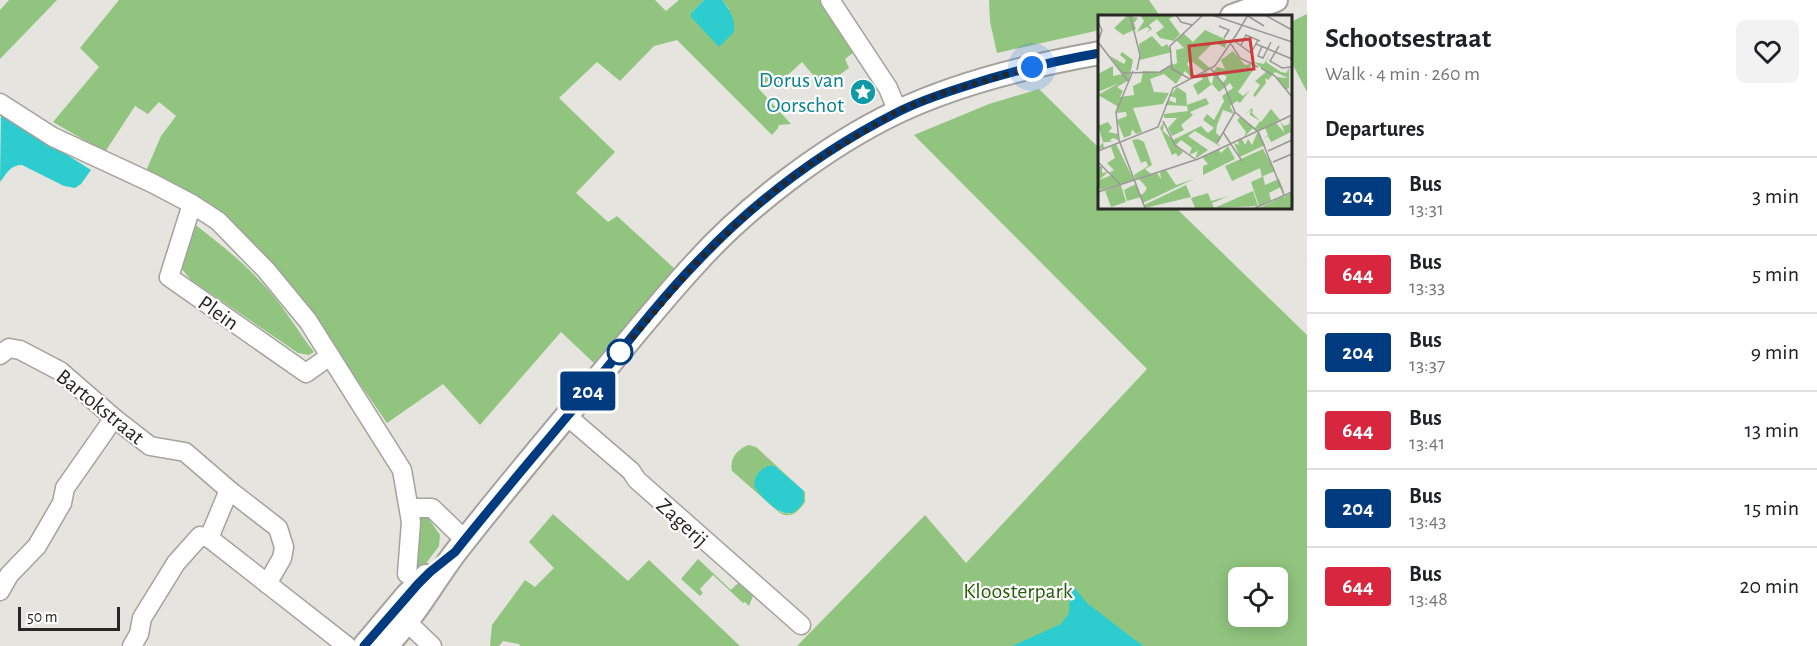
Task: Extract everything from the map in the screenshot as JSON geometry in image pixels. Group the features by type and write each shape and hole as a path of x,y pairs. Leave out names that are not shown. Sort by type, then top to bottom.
{"main road":[{"path":"1235,15 1276,0"},
{"path":"387,646 407,622 460,546 696,263 778,188 815,161 898,111 943,93 988,79 1054,61 1098,52"},
{"path":"364,646 407,585 430,572 460,546"}],"street":[{"path":"830,0 888,88 898,111"},
{"path":"0,103 53,137 152,183 218,221 266,270 308,321 402,470 411,522 407,622 432,646"},
{"name":"Plein","path":"192,204 170,277 306,373 330,356"},
{"name":"Bartokstraat","path":"0,355 9,348 20,350 60,371 150,446 185,452 278,528 284,547 282,558 267,584"},
{"name":"Zagerij","path":"567,416 801,625"},
{"path":"0,591 9,575 37,546 62,504 65,488 114,418"},
{"path":"209,537 229,490"},
{"path":"410,508 432,508 460,546"},
{"path":"132,646 139,634 142,618 176,563 200,536 209,537 347,646"}],"green space":[{"path":"9,0 57,0 0,59 0,10"},
{"path":"119,0 655,0 666,11 679,0 704,0 691,13 729,9 722,0 824,0 858,49 845,59 849,68 823,87 802,62 779,83 772,77 759,89 791,124 779,125 772,135 677,40 654,46 620,81 597,62 559,98 615,152 576,193 608,222 617,216 675,269 594,363 561,332 480,425 443,384 387,423 299,296 257,249 146,171 161,136 176,116 159,102 148,114 135,106 105,152 53,122 99,67 80,48"},
{"path":"989,0 1149,0 1159,15 1098,15 1098,30 997,53 990,22"},
{"path":"1307,14 1307,92 1292,63 1292,22"},
{"name":"Kloosterpark","path":"1039,89 1098,147 1098,208 1176,208 1307,335 1307,646 797,646 925,515 966,563 1147,369 914,135 989,104"},
{"path":"193,223 236,258 268,289 314,352 309,355 298,353 191,280 180,267"},
{"path":"745,446 756,447 801,488 772,465 755,488 780,512 790,514 803,490 805,502 797,511 791,515 780,513 732,471 733,458"},
{"path":"421,508 440,535 439,546 412,582 416,514"},
{"path":"553,514 628,581 649,560 740,646 520,646 503,641 499,646 490,646 492,625 525,580 535,587 554,568 529,542"},
{"path":"698,559 731,590 738,583 753,596 749,606 713,575 700,589 703,593 700,596 681,579"}],"water":[{"path":"704,0 722,0 733,19 734,32 719,47 691,17 691,13"},
{"path":"1,113 91,170 81,184 75,188 64,186 22,165 12,168 0,182"},
{"path":"772,465 803,490 804,501 792,513 779,511 755,488 758,473"},
{"path":"1073,586 1087,603 1143,646 1012,646 1061,624 1069,613 1070,588"}],"bus line":[{"name":"204","path":"364,646 406,596 430,572 455,552 696,263 778,188 815,161 898,111 943,93 988,79 1054,61 1098,53"}],"place":[{"name":"Dorus van Oorschot","path":"863,92"}],"route":[{"path":"620,352 613,361 696,263 746,215 815,161 898,111 943,93 1032,67"}]}
